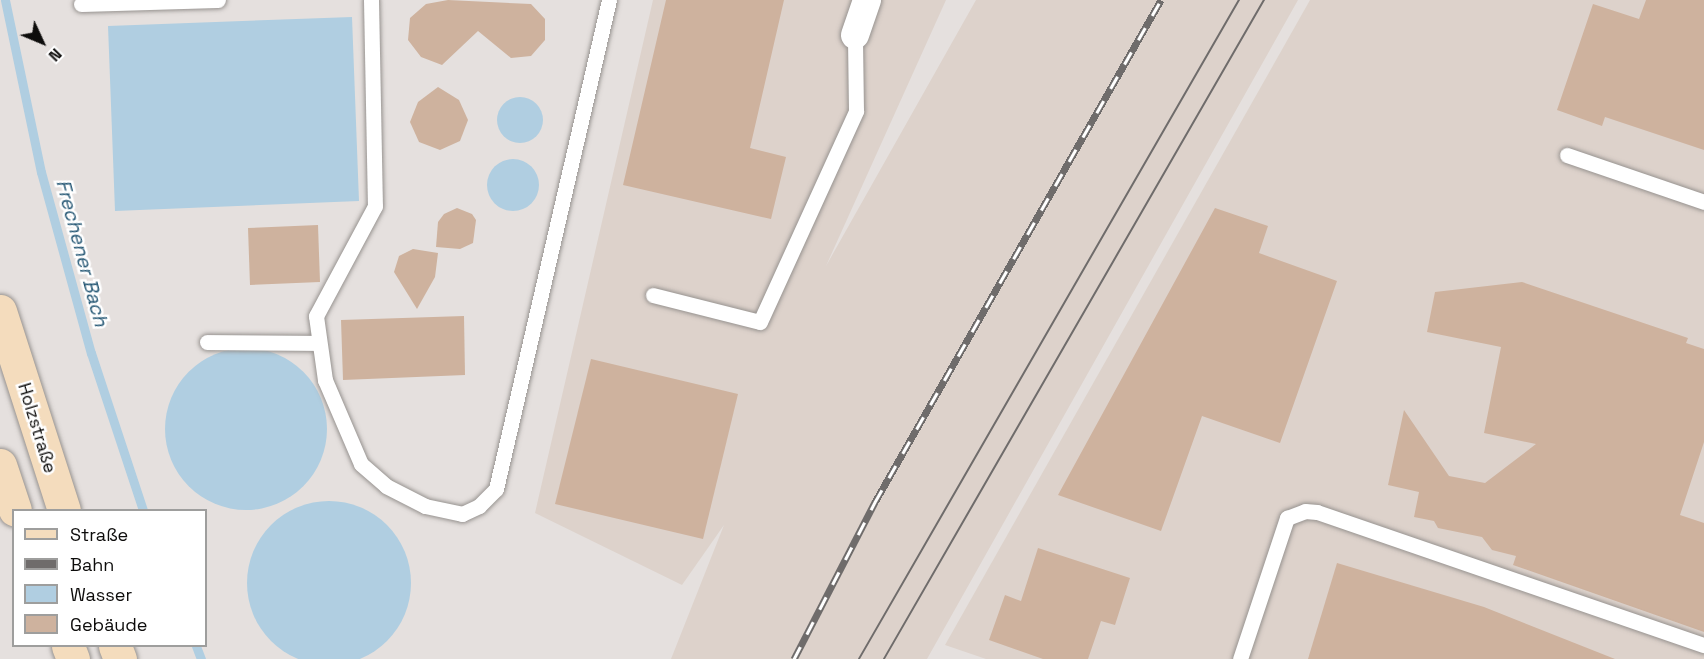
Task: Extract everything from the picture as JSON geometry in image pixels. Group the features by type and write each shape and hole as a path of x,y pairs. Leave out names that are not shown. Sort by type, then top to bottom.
{"main road":[{"name":"Holzstraße","path":"0,311 64,509"},
{"path":"0,465 15,509"}],"street":[{"path":"855,35 867,0"}],"lane":[{"path":"81,4 218,0"},
{"path":"371,0 375,206 316,316 325,380 341,423 361,464 386,486 425,506 462,514 479,506 496,489 609,0"},
{"path":"653,295 760,322 856,111 855,35"},
{"path":"1567,155 1704,202"},
{"path":"207,342 320,343"},
{"path":"1240,659 1287,518 1305,511 1317,512 1704,645"}],"shaded area":[{"path":"653,0 946,0 826,266 976,0 1298,0 927,659 671,659 724,525 682,585 535,513"},
{"path":"1310,0 1704,0 1704,659 986,659 945,645"}],"water":[{"path":"352,17 359,201 115,211 108,26"},
{"path":"520,97 536,104 543,120 536,136 520,143 504,136 497,120 504,104"},
{"path":"513,159 527,163 535,171 539,185 535,199 527,207 513,211 499,207 491,199 487,185 491,171 499,163"},
{"path":"246,348 262,349 277,354 304,371 321,398 326,413 326,445 321,460 304,487 277,504 262,509 246,510 230,509 215,504 188,487 171,460 166,445 165,429 166,413 171,398 188,371 215,354 230,349"},
{"path":"329,501 345,503 360,507 375,515 397,537 405,552 411,583 409,599 405,614 397,629 375,651 356,660 302,660 283,651 261,629 253,614 249,599 247,583 249,567 253,552 261,537 283,515 298,507 313,503"}],"building":[{"path":"448,0 531,4 545,19 545,40 531,56 511,58 478,31 442,65 421,57 408,40 410,18 426,4"},
{"path":"666,0 784,0 750,148 786,157 771,219 623,185"},
{"path":"1646,0 1704,0 1704,150 1605,117 1602,126 1557,110 1593,4 1639,19"},
{"path":"438,87 459,100 468,120 460,141 440,150 419,142 410,122 418,102"},
{"path":"457,208 472,214 476,220 473,243 460,249 436,247 438,222 444,214"},
{"path":"1215,208 1268,226 1259,253 1337,281 1280,443 1202,416 1161,531 1058,495"},
{"path":"318,225 320,282 250,285 248,228"},
{"path":"413,249 438,253 435,277 417,309 394,272 399,256"},
{"path":"1522,282 1688,338 1686,343 1704,349 1704,442 1680,515 1704,523 1704,632 1513,565 1516,556 1492,550 1482,537 1438,528 1434,521 1414,517 1419,492 1388,485 1404,410 1449,476 1485,483 1536,444 1484,433 1501,347 1427,332 1435,292"},
{"path":"464,316 465,375 343,380 341,320"},
{"path":"591,359 738,394 703,539 555,504"},
{"path":"1038,548 1130,578 1115,625 1101,621 1088,659 1043,659 989,640 1005,595 1021,601"},
{"path":"1337,563 1484,607 1615,659 1308,659"}],"waterway":[{"name":"Frechener Bach","path":"5,0 41,172 91,353 143,509"},
{"name":"Frechener Bach","path":"196,647 201,659"}],"tram line":[{"path":"859,659 1239,0"},
{"path":"884,659 1264,0"}],"railway":[{"path":"794,659 875,502 1161,0"}]}
